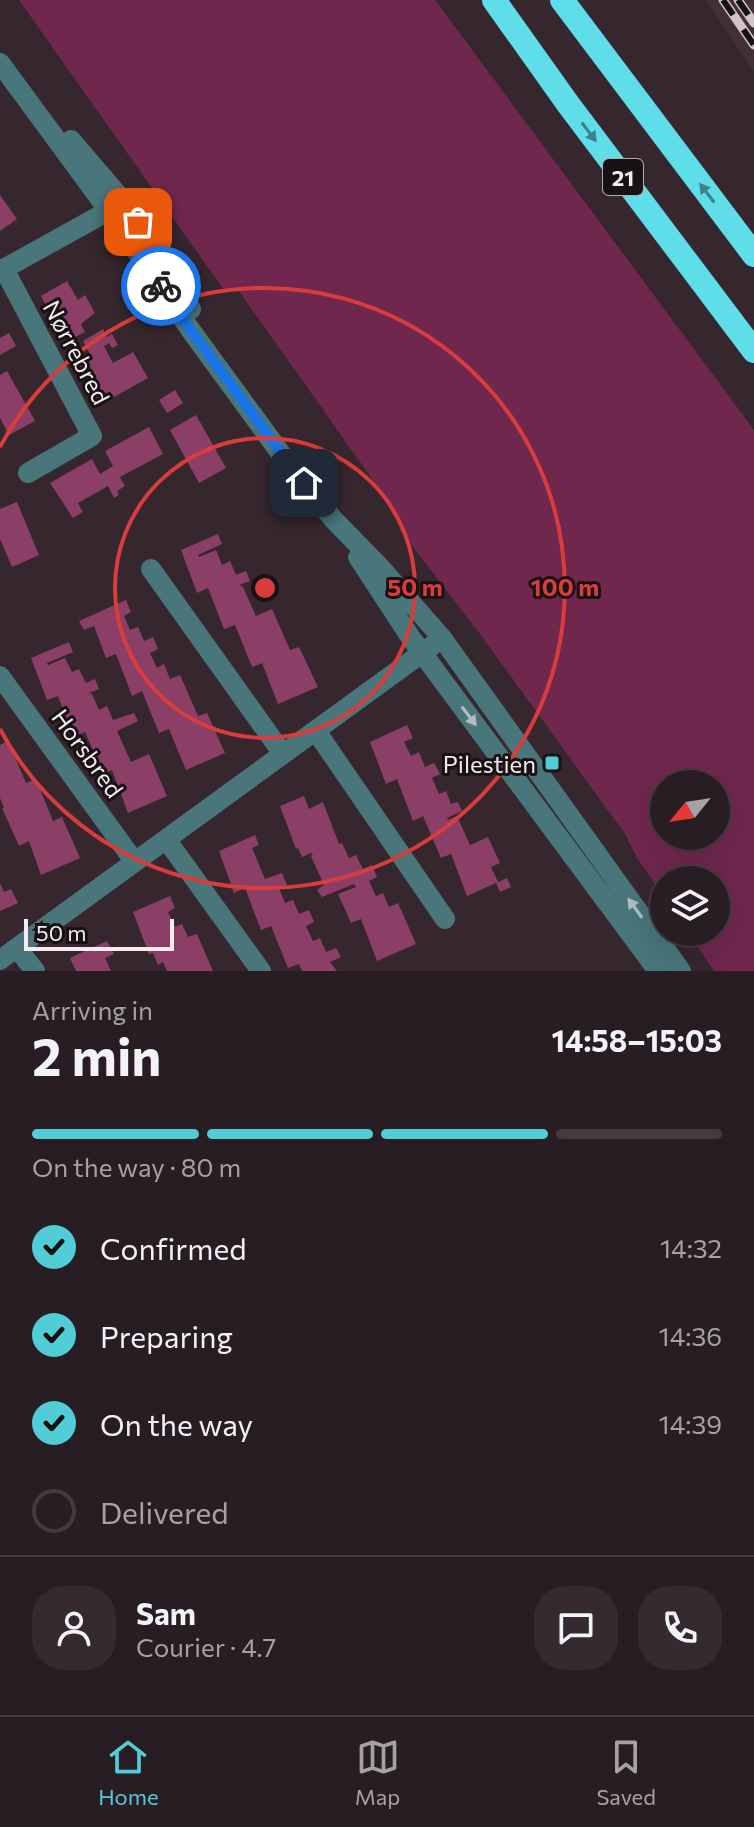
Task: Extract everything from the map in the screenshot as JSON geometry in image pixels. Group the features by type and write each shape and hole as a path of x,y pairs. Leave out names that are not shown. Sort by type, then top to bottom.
{"highway":[{"path":"482,0 568,104"},
{"name":"21","path":"494,0 568,104 754,351"},
{"name":"21","path":"562,0 754,255"}],"street":[{"path":"0,57 117,206 192,332 333,519 422,653 658,971"},
{"path":"0,63 117,206"},
{"name":"Nørrebred","path":"28,473 92,436 2,270 117,206"},
{"path":"333,519 442,638 681,971"},
{"path":"151,569 283,754"},
{"path":"0,960 442,638"},
{"name":"Horsbred","path":"0,676 134,861"},
{"path":"316,731 445,919"},
{"path":"166,839 261,971"},
{"path":"17,948 35,971"}],"shaded area":[{"path":"19,0 435,0 754,430 754,971 714,971 697,946 730,946 730,866 650,866 650,877 625,834 480,634 400,530 404,524 236,287 224,290"},
{"path":"706,0 754,0 754,72"}],"building":[{"path":"0,195 17,219 0,231"},
{"path":"67,281 78,300 85,295 95,313 81,324 85,332 69,340 65,333 62,335 41,296"},
{"path":"103,329 107,337 112,334 118,345 112,348 109,343 104,346 113,363 133,352 148,378 100,405 77,362 90,354 83,341"},
{"path":"9,333 16,346 0,355 0,338"},
{"path":"7,371 35,421 9,435 0,418 0,375"},
{"path":"175,390 183,403 167,413 159,400"},
{"path":"196,415 226,468 199,483 170,430"},
{"path":"149,427 163,454 120,477 125,486 117,491 119,495 114,498 108,486 78,503 83,512 73,518 50,483 92,459 100,474 113,466 105,451"},
{"path":"17,502 39,555 12,567 0,539 0,509"},
{"path":"218,534 222,544 199,557 216,550 222,565 230,561 236,575 246,571 250,581 239,585 243,587 256,616 272,609 290,650 299,647 318,687 278,704 262,663 252,667 235,625 224,629 208,588 197,593 181,550"},
{"path":"126,600 131,612 124,616 130,630 138,627 144,641 153,637 158,649 150,653 157,668 164,664 170,679 180,675 198,716 207,713 225,753 186,770 169,729 159,733 142,691 132,696 116,654 106,658 94,626 84,630 79,621"},
{"path":"69,642 73,652 48,665 65,658 72,672 79,669 86,683 95,679 99,689 89,693 99,710 107,706 113,720 134,713 138,721 117,731 131,762 149,754 167,796 128,813 112,770 103,774 85,732 74,737 58,696 47,700 31,658"},
{"path":"407,725 413,738 404,742 411,756 419,752 425,767 434,763 440,774 432,778 439,794 446,791 451,804 458,802 462,811 448,820 457,816 470,845 488,837 500,863 491,867 498,882 467,896 451,854 441,858 423,816 413,821 397,779 386,784 370,742"},
{"path":"8,741 26,783 36,779 53,821 62,817 80,858 41,875 29,841 19,846 2,808 0,745"},
{"path":"304,796 309,809 323,802 339,844 342,843 349,858 356,855 363,869 372,865 377,877 369,881 376,896 383,893 389,907 398,903 416,944 377,961 361,919 351,923 338,894 356,887 354,884 322,897 317,890 324,885 313,855 302,857 296,849 280,806"},
{"path":"255,835 259,845 252,848 265,879 282,873 287,885 279,888 285,903 293,900 299,914 309,910 314,922 306,926 313,941 320,938 326,952 336,948 341,957 330,962 337,971 302,971 299,964 288,968 271,926 261,930 245,888 234,893 219,851"},
{"path":"507,878 511,887 500,892 496,883"},
{"path":"0,883 4,892 11,889 18,903 0,911"},
{"path":"170,896 175,908 168,912 175,927 182,924 188,937 197,934 213,971 167,971 163,962 158,965 153,953 149,954 133,912"},
{"path":"107,941 114,954 105,958 111,971 76,971 70,958"}],"railway":[{"path":"723,0 754,45"},
{"path":"738,0 754,23"}],"way so far":[{"path":"138,222 124,202 109,211 161,286"}],"place":[{"name":"Pilestien","path":"552,763"}],"route":[{"path":"161,286 304,483"}]}
